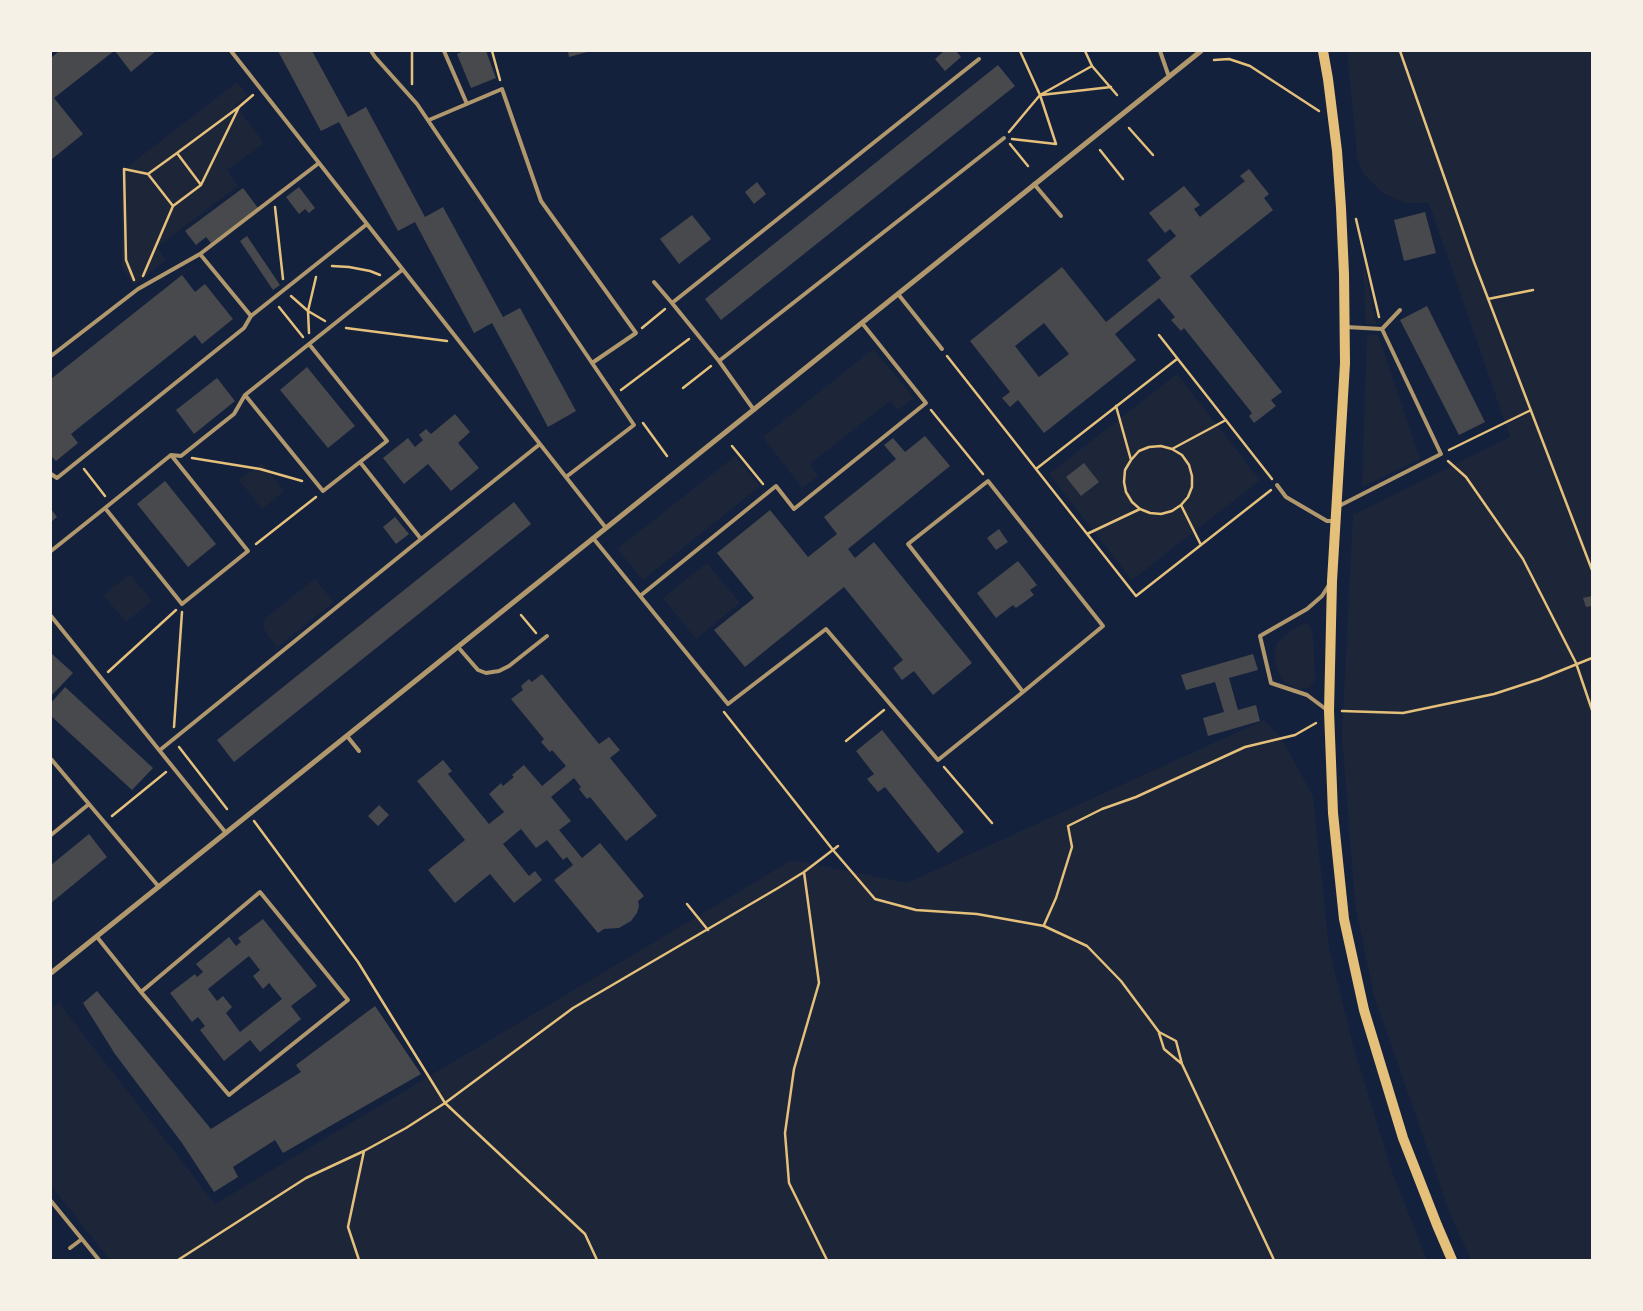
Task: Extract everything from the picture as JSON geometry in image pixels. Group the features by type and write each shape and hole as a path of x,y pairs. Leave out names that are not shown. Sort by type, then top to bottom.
{"main road":[{"path":"1323,51 1328,79 1339,180 1344,274 1345,363 1332,581 1328,711 1332,814 1344,919 1364,1010 1403,1138 1436,1225 1452,1260"}],"street":[{"path":"51,973 1201,51"}],"lane":[{"path":"231,51 606,528"},
{"path":"371,51 374,57 412,98 429,120 634,425 566,478"},
{"path":"444,51 467,104"},
{"path":"1160,51 1169,77"},
{"path":"672,304 979,59"},
{"path":"429,120 502,89 541,201 636,333 592,362"},
{"path":"718,361 1004,138"},
{"path":"51,356 138,289 200,254 319,163"},
{"path":"1034,184 1061,216"},
{"path":"51,474 57,478 244,328 251,316 367,224"},
{"path":"200,254 251,316"},
{"path":"51,551 171,455 181,456 234,414 245,395 402,270"},
{"path":"654,282 718,361 754,410"},
{"path":"898,294 942,349"},
{"path":"1344,327 1382,329 1400,310"},
{"path":"640,596 776,486 794,509 926,403 862,323"},
{"path":"1336,508 1441,454 1382,329"},
{"path":"245,395 323,491 387,441 309,344"},
{"path":"160,750 540,444"},
{"path":"105,508 182,604 248,550 171,455"},
{"path":"360,462 421,539"},
{"path":"593,538 728,704 826,629 938,760 1024,692 1103,626 988,481 908,544 1024,692"},
{"path":"1277,485 1286,497 1328,521 1335,521"},
{"path":"1328,711 1307,695 1272,683 1260,636 1307,609 1322,596 1332,581"},
{"path":"51,616 226,833"},
{"path":"458,646 478,670 486,673 499,671 509,666 547,636"},
{"path":"347,736 359,751"},
{"path":"51,759 159,887"},
{"path":"51,835 89,804"},
{"path":"97,937 141,992 229,1095 348,1000 260,892 141,992"},
{"path":"51,1201 99,1260"},
{"path":"70,1248 82,1239"}],"path":[{"path":"412,51 412,98"},
{"path":"492,51 502,89"},
{"path":"1004,138 1056,144 1040,95 1020,51"},
{"path":"1085,51 1092,66 1117,95"},
{"path":"1400,51 1488,299 1592,570"},
{"path":"1214,60 1229,59 1250,66 1319,111"},
{"path":"1004,138 1040,95 1092,66"},
{"path":"1040,95 1110,87"},
{"path":"148,174 239,107 260,88"},
{"path":"138,289 173,206 201,185 239,107"},
{"path":"1129,128 1153,155"},
{"path":"1004,138 1028,166"},
{"path":"1100,150 1123,179"},
{"path":"177,153 201,185"},
{"path":"138,289 126,260 124,169 148,174 173,206"},
{"path":"274,198 284,290 308,311 332,326 460,343"},
{"path":"1356,219 1382,329"},
{"path":"309,344 308,311 319,262 323,265 370,271 390,279"},
{"path":"1488,299 1533,290"},
{"path":"273,299 309,344"},
{"path":"636,333 672,304"},
{"path":"613,395 696,334"},
{"path":"942,349 1136,596 1277,485 1158,334"},
{"path":"1036,469 1177,358"},
{"path":"682,388 718,361"},
{"path":"926,403 988,481"},
{"path":"1116,406 1130,460"},
{"path":"1531,410 1441,454 1466,477 1524,559 1576,664 1592,710"},
{"path":"641,420 667,456"},
{"path":"1172,449 1226,420"},
{"path":"732,446 769,492"},
{"path":"1161,446 1172,449 1182,455 1189,465 1192,487 1188,497 1172,511 1161,514 1150,513 1140,509 1132,502 1126,492 1124,482 1125,470 1130,460 1139,452 1150,447 1161,446"},
{"path":"181,456 260,469 320,487"},
{"path":"77,462 111,503"},
{"path":"248,550 323,491"},
{"path":"1181,505 1200,545"},
{"path":"1086,534 1140,509"},
{"path":"101,678 182,604"},
{"path":"182,604 173,740 227,809"},
{"path":"521,615 542,640"},
{"path":"1328,711 1403,713 1494,694 1540,679 1592,658"},
{"path":"846,741 891,705"},
{"path":"1044,926 1056,898 1072,847 1068,826 1102,809 1136,797 1246,747 1295,735 1318,722"},
{"path":"938,760 992,823"},
{"path":"104,822 173,767"},
{"path":"258,826 358,962 445,1103 584,1234 597,1260"},
{"path":"178,1260 306,1178 364,1151 406,1128 445,1103 572,1008 804,872 838,846"},
{"path":"833,850 875,899 916,910 978,914 1044,926 1087,946 1121,981 1159,1032 1164,1049 1182,1064"},
{"path":"804,872 819,983 794,1068 785,1133 789,1183 827,1260"},
{"path":"687,904 708,930"},
{"path":"1159,1032 1176,1041 1182,1064 1274,1260"},
{"path":"359,1260 348,1227 364,1151"}],"shaded area":[{"path":"1347,51 1592,51 1592,1260 1471,1260 1449,1211 1374,996 1355,904 1342,735 1353,515 1510,437 1429,203 1405,203 1383,193 1362,172 1357,156"},
{"path":"237,82 248,95 235,105 264,143 227,170 238,186 157,247 166,260 134,285 122,267 122,171"},
{"path":"1363,262 1376,324 1366,324"},
{"path":"1367,335 1378,335 1420,459 1362,487"},
{"path":"873,349 914,398 898,410 890,401 810,464 818,476 802,488 763,437"},
{"path":"1177,374 1260,480 1132,580 1049,474"},
{"path":"735,456 760,486 643,580 617,549"},
{"path":"262,463 284,491 262,509 239,480"},
{"path":"707,563 740,603 696,639 663,598"},
{"path":"130,574 152,601 126,622 103,595"},
{"path":"315,579 334,602 277,647 263,628 265,618"},
{"path":"1304,623 1310,625 1313,637 1315,680 1308,688 1297,689 1284,682 1278,671 1274,655 1277,643 1292,630"},
{"path":"1264,720 1285,745 1313,796 1329,948 1353,1045 1392,1172 1427,1260 110,1260 51,1186 51,1009 59,1003 215,1204 792,860 907,883"}],"building":[{"path":"59,51 114,51 54,98 83,134 52,159 51,58"},
{"path":"115,51 156,51 131,72"},
{"path":"278,51 312,51 348,117 366,107 425,217 443,207 503,317 520,308 576,411 548,427 492,323 474,333 415,222 398,231 339,122 321,131"},
{"path":"464,51 486,51 496,78 471,88 457,54"},
{"path":"568,51 587,51 587,52 569,57"},
{"path":"944,51 956,51 961,57 945,71 935,59"},
{"path":"998,65 1015,86 721,320 705,299"},
{"path":"1249,169 1269,194 1264,198 1273,210 1190,276 1282,392 1271,400 1276,406 1254,423 1249,416 1252,413 1184,328 1181,331 1171,320 1175,317 1159,298 1115,334 1136,360 1044,433 1018,400 1010,407 1002,398 1010,392 970,341 1062,267 1106,322 1161,278 1147,260 1176,236 1170,229 1165,233 1149,213 1184,186 1200,205 1194,209 1200,217 1245,181 1240,176","holes":["1044,323 1069,354 1039,377 1015,346"]},
{"path":"757,182 766,194 754,204 745,192"},
{"path":"299,187 315,208 309,213 305,209 299,214 286,197"},
{"path":"243,188 258,208 211,243 206,237 196,245 185,231"},
{"path":"1425,212 1436,253 1404,261 1394,220"},
{"path":"692,215 711,239 679,264 660,239"},
{"path":"247,236 280,285 273,290 240,241"},
{"path":"182,275 195,292 205,284 233,319 202,344 195,335 71,434 78,443 56,461 51,456 51,379"},
{"path":"1427,306 1485,422 1459,435 1400,320"},
{"path":"307,367 355,426 328,448 280,390"},
{"path":"217,378 235,401 194,434 176,410"},
{"path":"455,414 470,432 458,443 479,468 451,491 428,464 404,484 383,458 408,438 415,447 423,440 419,435 426,429 431,434"},
{"path":"925,436 950,466 848,549 855,558 874,542 972,663 933,695 914,671 902,680 893,668 903,660 844,587 745,667 714,630 754,598 717,553 770,510 808,557 837,534 824,517 896,459 884,445 893,438 905,452"},
{"path":"1084,463 1099,482 1081,496 1066,477"},
{"path":"165,481 216,544 188,567 137,504"},
{"path":"514,502 531,524 234,762 217,740"},
{"path":"51,509 57,517 51,522"},
{"path":"395,517 409,534 396,544 383,527"},
{"path":"999,529 1008,542 996,550 987,538"},
{"path":"1018,561 1037,585 1030,590 1034,595 1016,608 1013,605 996,618 977,593"},
{"path":"1592,596 1592,606 1586,607 1583,598"},
{"path":"51,653 73,673 51,696"},
{"path":"1253,654 1258,670 1229,678 1238,710 1256,705 1260,721 1208,736 1203,718 1224,712 1215,682 1186,690 1181,675"},
{"path":"542,674 599,744 609,737 620,750 610,758 657,816 626,841 590,797 587,799 579,789 581,787 574,778 551,797 571,821 559,830 582,858 600,843 644,896 638,901 637,913 631,921 619,928 604,929 598,933 554,880 573,865 567,857 563,860 547,840 536,848 521,829 503,844 529,876 535,871 542,880 514,903 490,874 455,903 428,870 465,840 417,781 443,760 452,771 448,774 489,824 504,812 489,794 501,783 503,786 514,777 512,775 524,765 542,786 566,766 552,750 550,752 541,742 544,739 511,699 523,690 521,686 529,679 532,682"},
{"path":"65,687 153,768 132,790 51,716 51,703"},
{"path":"882,730 964,832 938,853 885,787 878,792 867,779 874,774 856,751"},
{"path":"379,805 389,815 378,826 368,816"},
{"path":"89,834 107,857 51,903 51,865"},
{"path":"263,919 317,986 291,1006 301,1019 260,1052 250,1040 224,1061 200,1030 205,1026 198,1017 192,1022 170,993 195,974 197,977 203,972 196,964 229,937 236,946 241,942 238,938","holes":["249,956 260,970 253,976 263,989 269,983 282,999 240,1032 226,1013 232,1007 223,996 217,1001 208,989"]},
{"path":"97,991 211,1129 301,1072 296,1065 375,1006 421,1074 283,1153 275,1140 233,1167 238,1177 214,1192 182,1143 115,1054 83,1003"}]}
